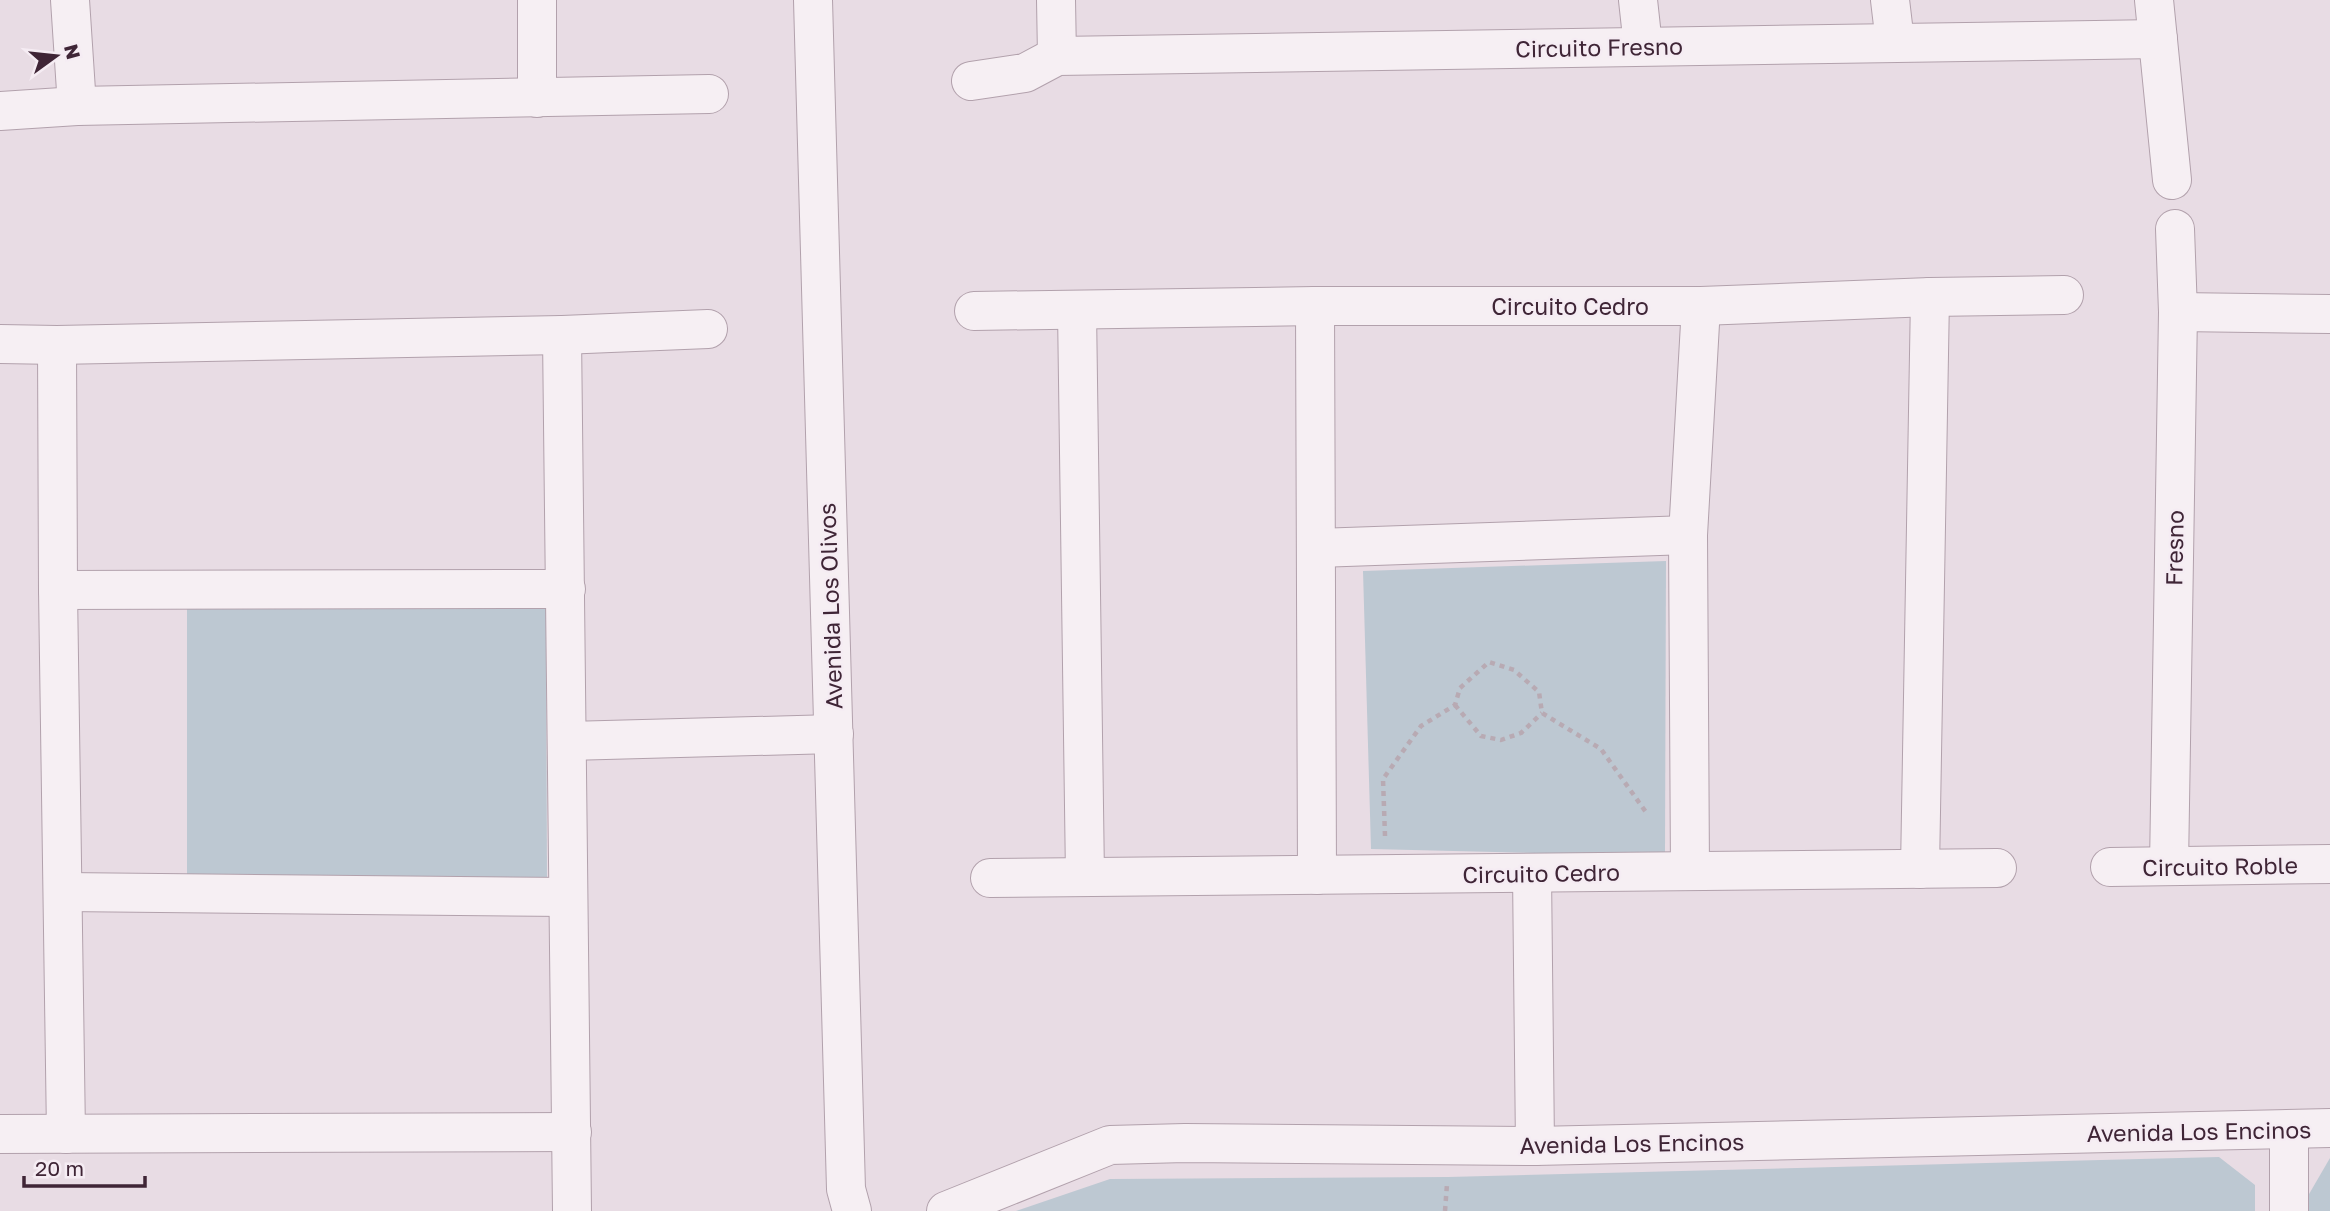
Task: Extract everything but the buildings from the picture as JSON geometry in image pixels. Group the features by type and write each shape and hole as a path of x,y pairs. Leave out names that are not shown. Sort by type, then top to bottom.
{"street":[{"path":"70,0 76,106"},
{"path":"537,0 537,98"},
{"name":"Avenida Los Olivos","path":"813,0 846,1189 852,1211"},
{"path":"971,81 1025,73 1056,56 1056,0"},
{"path":"1638,0 1643,46"},
{"path":"1891,0 1895,42"},
{"path":"2154,0 2172,180"},
{"name":"Circuito Fresno","path":"1056,56 2158,39"},
{"path":"0,111 76,106 709,94"},
{"name":"Fresno","path":"2169,866 2178,312 2175,229"},
{"name":"Circuito Cedro","path":"974,311 1315,306 1701,306 2064,295"},
{"path":"1920,869 1930,297"},
{"path":"1315,306 1317,875"},
{"path":"1690,871 1688,535 1701,306"},
{"path":"1077,310 1085,877"},
{"path":"2178,312 2330,314"},
{"path":"0,344 562,335 708,329"},
{"path":"562,335 572,1211"},
{"path":"57,345 66,1134"},
{"path":"1317,548 1688,535"},
{"path":"58,590 566,589"},
{"path":"568,741 834,734"},
{"name":"Circuito Roble","path":"2110,867 2330,864"},
{"name":"Circuito Cedro","path":"990,878 1997,868"},
{"path":"1532,873 1535,1146"},
{"path":"64,892 567,897"},
{"name":"Avenida Los Encinos","path":"946,1211 1110,1145 1185,1143 1535,1146 2330,1128"},
{"path":"2289,1211 2290,1129"},
{"path":"0,1135 572,1132"}],"path":[{"path":"1385,847 1383,779 1421,726 1455,705 1461,688 1489,662 1514,670 1539,692 1542,713"},
{"path":"1455,705 1481,736 1501,740 1521,733 1542,713"},
{"path":"1542,713 1601,749 1648,813 1647,825"}],"shaded area":[{"path":"1666,561 1665,856 1371,849 1363,571"},
{"path":"187,609 546,609 547,881 187,875"},
{"path":"2219,1157 2255,1185 2255,1211 1016,1211 1110,1179 1448,1177"},
{"path":"2330,1158 2330,1211 2305,1211 2305,1201"}]}
